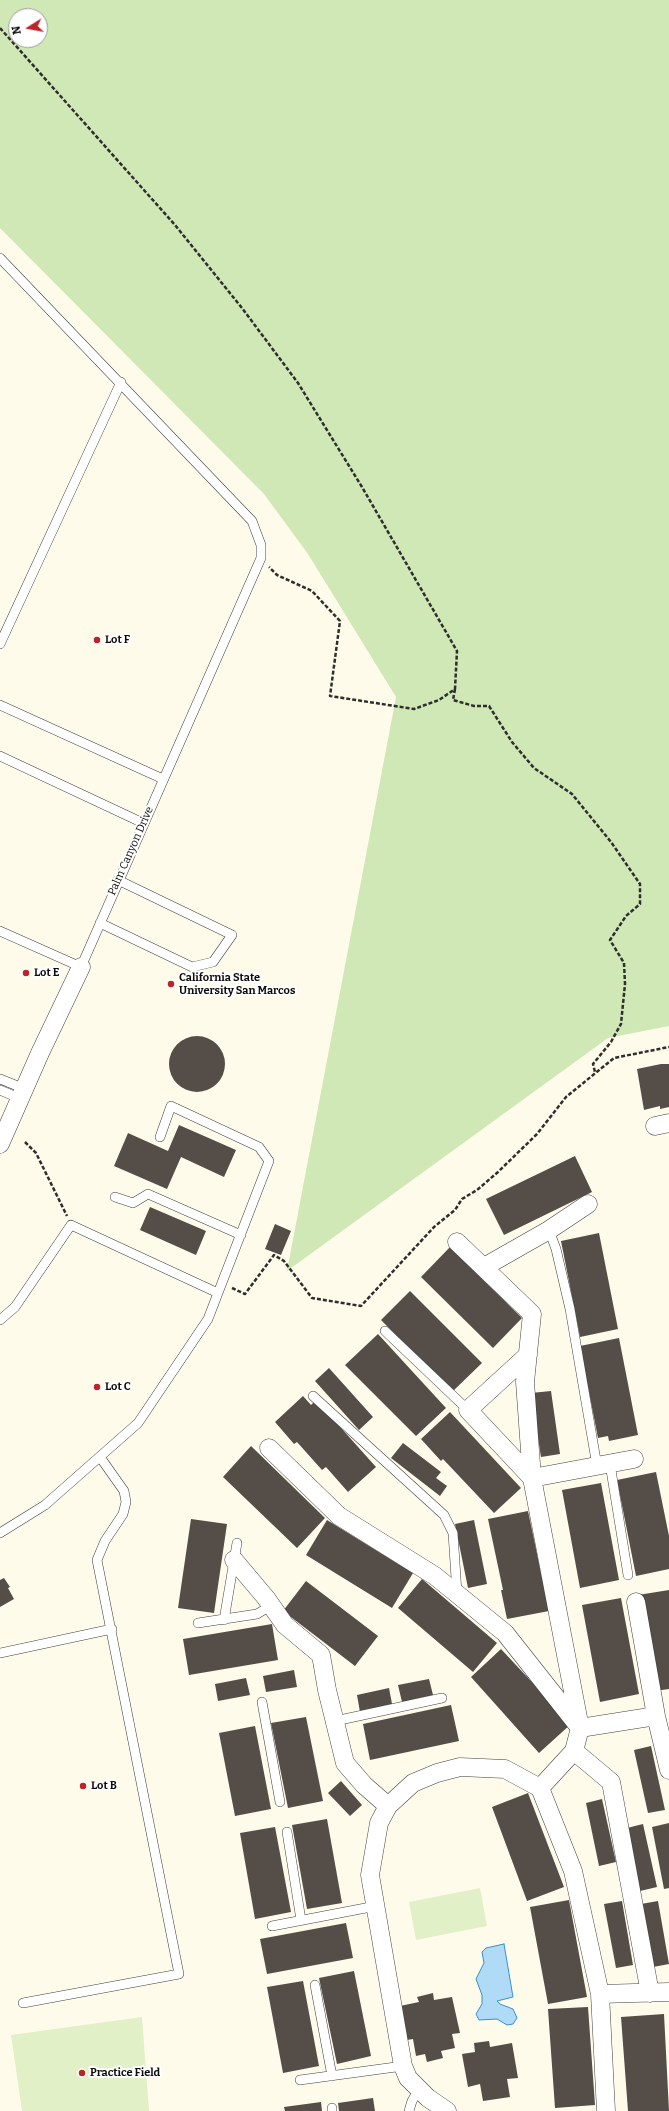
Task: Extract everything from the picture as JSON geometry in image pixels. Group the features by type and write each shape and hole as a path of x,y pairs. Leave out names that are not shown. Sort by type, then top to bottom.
{"street":[{"name":"Palm Canyon Drive","path":"0,1144 81,967"},
{"path":"484,1267 549,1230 588,1204"},
{"path":"457,1242 532,1314 525,1382 532,1478 580,1728 574,1751 540,1788"},
{"path":"528,1355 468,1410 532,1478"},
{"path":"268,1448 340,1516 435,1576 506,1634 580,1728"},
{"path":"532,1478 634,1459"},
{"path":"236,1552 285,1625 321,1654 345,1763 364,1785 388,1806"},
{"path":"636,1602 656,1716 669,1770"},
{"path":"580,1728 656,1716"},
{"path":"574,1751 611,1782 650,1993"},
{"path":"447,2111 428,2098 408,2078 403,2066 370,1875 379,1823 388,1806 413,1783 437,1773 460,1767 505,1769 540,1788 574,1871 600,1994 606,2111"},
{"path":"600,1994 669,1992"}],"lane":[{"path":"0,258 252,521 261,545 261,558"},
{"path":"0,644 120,382"},
{"name":"Palm Canyon Drive","path":"81,967 143,823 261,558"},
{"path":"0,705 163,779"},
{"path":"0,756 143,823"},
{"path":"100,923 192,967 213,962 232,935 118,880"},
{"path":"0,931 81,967"},
{"path":"0,1079 23,1094"},
{"path":"0,1090 23,1094"},
{"path":"0,1533 45,1505 138,1422 208,1319 269,1161 259,1147 171,1106 160,1137"},
{"path":"115,1197 133,1203 148,1194 241,1235"},
{"path":"0,1320 15,1307 71,1225 218,1293"},
{"path":"549,1230 556,1250 570,1309 628,1575"},
{"path":"385,1331 468,1410"},
{"path":"313,1396 444,1515 453,1533 457,1594"},
{"path":"23,2003 178,1974 112,1629 97,1560 105,1541 123,1514 126,1502 124,1490 100,1457"},
{"path":"224,1620 236,1552"},
{"path":"198,1623 257,1614 272,1605"},
{"path":"0,1653 112,1629"},
{"path":"335,1720 442,1698"},
{"path":"262,1702 280,1802"},
{"path":"287,1832 301,1920"},
{"path":"272,1926 376,1906"},
{"path":"315,1985 332,2076"},
{"path":"300,2080 403,2066"},
{"path":"410,2111 412,2100 419,2089"}],"path":[{"path":"0,28 175,225 242,308 298,383 362,487 457,651 453,700 474,706 490,706 512,742 534,768 572,794 611,842 640,884 640,904 626,916 610,940 624,963 625,984 620,1024 611,1042 593,1064 596,1072"},
{"path":"261,558 277,575 312,591 340,621 330,696 414,709 439,700 455,689"},
{"path":"222,1283 245,1294 274,1255 284,1261 312,1298 361,1306 434,1227 455,1210 462,1199 477,1190 498,1172 537,1134 566,1097 614,1058 669,1047"},
{"path":"25,1142 36,1153 71,1225"}],"green space":[{"path":"0,0 669,0 669,1026 608,1038 287,1271 396,697 308,554 264,494 0,228"},
{"path":"480,1888 487,1926 416,1940 409,1902"},
{"name":"Practice Field","path":"142,2017 149,2111 22,2111 11,2035"}],"water":[{"path":"504,1944 513,1997 497,2001 500,2004 513,2009 517,2018 513,2024 507,2025 497,2019 479,2020 476,2014 482,2004 482,1995 476,1979 484,1963 482,1952 486,1948"}],"building":[{"path":"197,1036 208,1038 217,1044 223,1053 225,1064 223,1075 217,1084 208,1090 197,1092 186,1090 177,1084 171,1075 169,1064 171,1053 177,1044 186,1038"},
{"path":"661,1064 669,1064 669,1107 660,1109 660,1106 644,1110 637,1069"},
{"path":"179,1125 236,1150 224,1177 181,1157 167,1189 114,1166 128,1133 168,1151"},
{"path":"575,1156 592,1192 504,1235 486,1199"},
{"path":"150,1207 206,1231 196,1255 140,1230"},
{"path":"275,1224 291,1231 281,1255 265,1249"},
{"path":"599,1233 618,1329 580,1337 561,1241"},
{"path":"450,1247 522,1318 493,1348 421,1277"},
{"path":"410,1291 482,1363 452,1392 381,1320"},
{"path":"378,1334 446,1408 416,1436 345,1365"},
{"path":"619,1338 638,1435 609,1441 608,1436 598,1438 580,1346"},
{"path":"329,1368 373,1417 359,1430 315,1381"},
{"path":"551,1391 560,1454 541,1457 531,1393"},
{"path":"303,1396 311,1405 316,1400 376,1467 348,1492 326,1467 322,1470 297,1442 294,1444 275,1422"},
{"path":"450,1412 521,1488 494,1513 443,1459 441,1461 421,1439"},
{"path":"403,1443 441,1472 436,1478 447,1486 440,1496 391,1458"},
{"path":"251,1446 325,1518 297,1548 223,1477"},
{"path":"656,1472 669,1536 669,1569 636,1576 617,1480"},
{"path":"601,1483 619,1580 580,1588 562,1490"},
{"path":"528,1511 549,1611 507,1619 501,1590 503,1590 488,1519"},
{"path":"191,1519 227,1524 214,1613 178,1608"},
{"path":"327,1520 413,1573 392,1608 306,1555"},
{"path":"474,1520 487,1584 468,1588 455,1524"},
{"path":"4,1578 10,1587 8,1588 14,1599 0,1607 0,1580"},
{"path":"422,1579 497,1643 473,1672 398,1608"},
{"path":"306,1581 378,1636 355,1666 283,1611"},
{"path":"669,1590 669,1689 655,1691 638,1595"},
{"path":"621,1598 639,1694 600,1702 582,1605"},
{"path":"272,1624 278,1660 189,1675 183,1639"},
{"path":"501,1649 571,1724 539,1753 471,1677"},
{"path":"294,1670 297,1687 266,1692 263,1676"},
{"path":"246,1678 250,1695 218,1701 215,1684"},
{"path":"429,1679 433,1695 402,1702 398,1685"},
{"path":"389,1688 392,1704 360,1712 357,1695"},
{"path":"451,1705 459,1741 370,1760 363,1724"},
{"path":"306,1717 323,1801 288,1808 271,1723"},
{"path":"255,1726 271,1809 235,1816 219,1733"},
{"path":"651,1746 665,1810 648,1813 634,1750"},
{"path":"341,1781 362,1805 350,1816 328,1793"},
{"path":"528,1793 564,1887 527,1901 492,1807"},
{"path":"602,1799 616,1862 599,1866 586,1803"},
{"path":"327,1819 342,1903 307,1909 292,1825"},
{"path":"669,1823 669,1888 664,1889 652,1827"},
{"path":"643,1824 657,1887 640,1891 627,1828"},
{"path":"275,1827 291,1912 255,1919 240,1833"},
{"path":"569,1900 587,1997 548,2004 530,1907"},
{"path":"622,1901 633,1965 616,1968 604,1904"},
{"path":"658,1901 669,1964 653,1967 641,1904"},
{"path":"346,1923 353,1958 267,1974 260,1939"},
{"path":"354,1971 371,2056 337,2064 319,1978"},
{"path":"303,1981 319,2066 283,2073 267,1987"},
{"path":"433,1993 434,2000 452,1997 460,2033 452,2034 455,2048 441,2051 443,2058 427,2062 425,2054 416,2056 413,2039 407,2040 400,2006 419,2002 417,1997"},
{"path":"588,2007 595,2105 555,2108 548,2009"},
{"path":"664,2014 669,2111 628,2111 621,2017"},
{"path":"489,2041 490,2047 512,2043 518,2078 507,2079 510,2097 483,2101 480,2084 468,2087 462,2054 475,2052 474,2043"},
{"path":"373,2098 375,2111 339,2111 338,2103"},
{"path":"321,2102 322,2111 285,2111 284,2107"}],"place":[{"name":"Lot F","path":"97,640"},
{"name":"Lot E","path":"26,973"},
{"name":"California State University San Marcos","path":"171,984"},
{"name":"Lot C","path":"97,1387"},
{"name":"Lot B","path":"83,1786"},
{"name":"Practice Field","path":"82,2073"}]}
